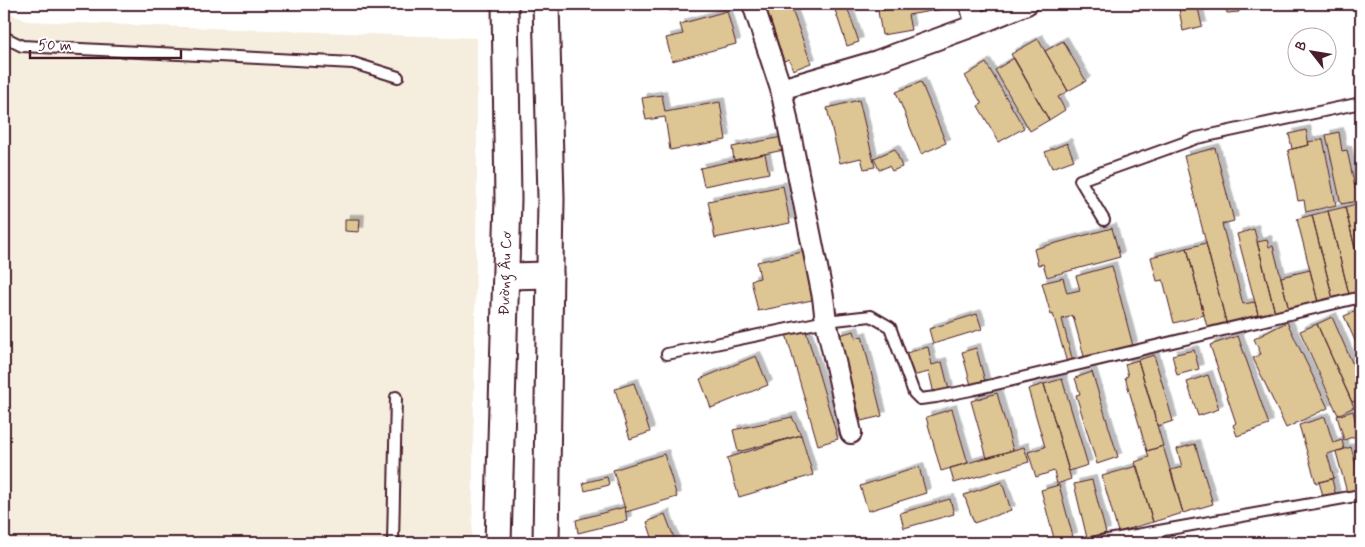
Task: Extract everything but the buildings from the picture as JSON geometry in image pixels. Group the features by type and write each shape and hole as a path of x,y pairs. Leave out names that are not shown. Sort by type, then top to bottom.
{"street":[{"name":"Đường Âu Cơ","path":"498,543 508,189 505,4"},
{"path":"546,4 551,198 546,543"},
{"path":"753,4 781,89 823,297 826,321 851,432"},
{"path":"970,4 976,25"},
{"path":"781,89 877,61 976,25 1027,4"},
{"path":"506,276 550,275"}],"lane":[{"path":"4,37 22,46 353,63 398,77"},
{"path":"1104,220 1080,180 1197,138 1361,103"},
{"path":"667,354 826,321 871,316 890,327 914,393 920,399 972,390 1361,297"},
{"path":"393,543 396,397"},
{"path":"1091,543 1361,495"}],"shaded area":[{"path":"4,11 27,21 477,38 472,543 4,543"}]}
